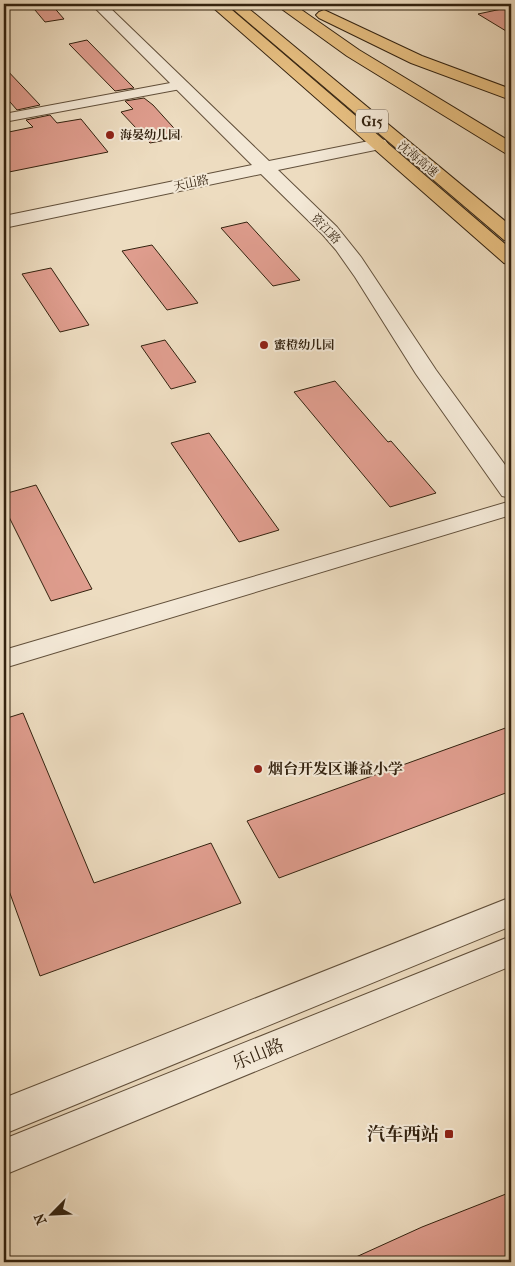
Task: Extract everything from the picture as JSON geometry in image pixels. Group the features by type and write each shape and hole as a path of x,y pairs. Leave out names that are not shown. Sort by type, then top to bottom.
{"highway":[{"path":"216,4 511,260"},
{"name":"沈海高速","path":"234,4 511,236"},
{"path":"284,4 353,53 511,149"},
{"path":"303,4 399,53 450,74 511,95"},
{"path":"267,10 358,86"}],"street":[{"name":"资江路","path":"98,4 330,231 351,254 416,356 511,490"},
{"path":"4,118 181,85"},
{"name":"天山路","path":"4,208 259,163 374,140"},
{"name":"天山路","path":"4,222 259,163"},
{"path":"4,659 511,508"},
{"path":"4,1116 511,912"},
{"name":"乐山路","path":"4,1157 511,951"}],"building":[{"path":"30,4 51,4 64,19 45,22"},
{"path":"511,7 511,34 478,14"},
{"path":"87,40 134,88 115,91 69,44"},
{"path":"4,67 40,105 17,110 4,95"},
{"path":"144,98 153,105 182,137 150,143 121,112 133,109 125,101"},
{"path":"50,115 57,123 81,119 108,152 4,173 4,133 33,127 26,120"},
{"path":"247,222 300,280 273,286 221,228"},
{"path":"152,245 198,303 167,310 122,251"},
{"path":"51,268 89,325 60,332 22,274"},
{"path":"165,340 196,382 171,389 141,346"},
{"path":"335,381 436,493 390,507 294,392"},
{"path":"209,433 279,530 239,542 171,443"},
{"path":"36,485 92,589 51,601 4,507 4,494"},
{"path":"23,713 94,883 211,843 241,903 40,976 4,877 4,719"},
{"path":"511,726 511,791 279,878 247,821"},
{"path":"511,1192 511,1262 345,1262 422,1227"}],"place":[{"name":"海晏幼儿园","path":"110,135"},
{"name":"蜜橙幼儿园","path":"264,345"},
{"name":"烟台开发区谦益小学","path":"258,769"},
{"name":"汽车西站","path":"449,1134"}]}
